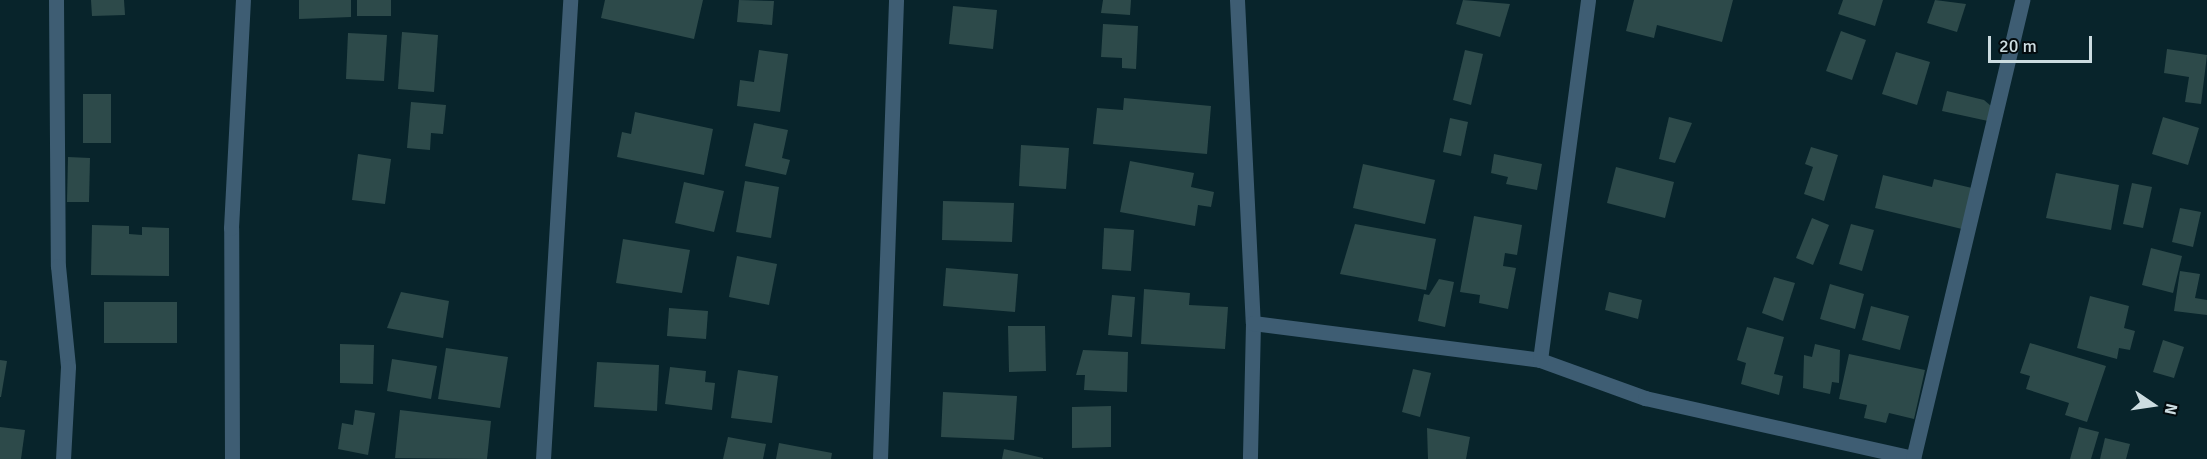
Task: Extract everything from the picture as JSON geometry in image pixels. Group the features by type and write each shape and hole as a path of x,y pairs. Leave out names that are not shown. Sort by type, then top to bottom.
{"street":[{"path":"56,0 58,266 68,367 63,459"},
{"path":"232,459 231,228 243,0"},
{"path":"543,459 570,0"},
{"path":"880,459 896,0"},
{"path":"1237,0 1253,323 1250,459"},
{"path":"1540,360 1588,0"},
{"path":"1253,323 1540,360 1645,398 1913,458 2022,0"}],"building":[{"path":"91,0 124,0 125,15 92,16"},
{"path":"299,0 351,0 351,17 299,19"},
{"path":"357,0 391,0 391,16 357,16"},
{"path":"605,0 703,0 694,39 601,18"},
{"path":"739,0 774,1 772,25 737,22"},
{"path":"1103,0 1131,0 1130,15 1101,13"},
{"path":"1463,0 1510,4 1500,37 1456,24"},
{"path":"1634,0 1733,0 1722,42 1657,25 1654,38 1626,31"},
{"path":"1843,0 1883,0 1875,26 1838,14"},
{"path":"1935,0 1966,4 1957,32 1927,23"},
{"path":"953,6 997,10 993,49 949,44"},
{"path":"1103,24 1138,26 1136,69 1122,68 1122,58 1101,57"},
{"path":"1841,31 1866,40 1852,80 1826,71"},
{"path":"402,32 438,35 434,92 398,89"},
{"path":"348,33 387,35 384,81 346,79"},
{"path":"2167,49 2207,55 2201,104 2185,102 2189,77 2164,73"},
{"path":"759,50 788,54 780,112 737,106 740,80 754,82"},
{"path":"1465,50 1483,54 1471,105 1453,100"},
{"path":"1896,52 1930,62 1917,105 1882,94"},
{"path":"1947,91 1984,100 1991,106 1988,121 1942,111"},
{"path":"83,94 111,94 111,143 83,143"},
{"path":"1124,98 1211,106 1207,154 1093,144 1097,108 1123,110"},
{"path":"411,102 446,105 443,134 431,133 430,150 407,148"},
{"path":"635,112 713,129 704,175 617,157 622,132 631,134"},
{"path":"1669,117 1692,123 1675,163 1659,159"},
{"path":"2163,117 2199,128 2188,165 2152,154"},
{"path":"1450,118 1468,122 1461,156 1443,152"},
{"path":"754,123 788,130 782,158 790,160 786,175 745,166"},
{"path":"1021,145 1069,148 1066,189 1019,186"},
{"path":"1811,147 1838,155 1824,201 1804,194 1813,167 1805,164"},
{"path":"358,154 391,159 385,204 352,200"},
{"path":"1494,154 1542,164 1537,190 1506,184 1508,177 1491,173"},
{"path":"68,157 90,158 89,202 67,202"},
{"path":"1130,161 1194,173 1191,187 1214,192 1211,207 1198,205 1195,226 1120,212"},
{"path":"1363,164 1435,180 1425,224 1353,208"},
{"path":"1616,167 1674,182 1665,218 1607,203"},
{"path":"2056,173 2119,185 2111,230 2046,218"},
{"path":"1883,175 1932,187 1934,179 1972,188 1962,229 1875,208"},
{"path":"745,181 779,187 771,238 736,232"},
{"path":"684,182 724,191 714,232 675,223"},
{"path":"2132,183 2152,187 2143,228 2123,224"},
{"path":"943,201 1014,203 1012,242 942,240"},
{"path":"2180,208 2201,212 2193,247 2172,242"},
{"path":"1474,216 1522,225 1517,255 1505,253 1503,266 1516,268 1508,309 1479,303 1480,295 1460,292"},
{"path":"1812,218 1829,225 1813,265 1796,258"},
{"path":"1355,224 1436,239 1426,290 1340,274"},
{"path":"1851,224 1874,230 1862,271 1839,264"},
{"path":"92,225 129,226 129,234 142,235 142,227 169,228 169,276 91,275"},
{"path":"1104,228 1134,230 1131,271 1102,269"},
{"path":"623,239 690,250 682,293 616,283"},
{"path":"2151,248 2182,256 2173,293 2142,285"},
{"path":"737,256 777,264 769,305 729,297"},
{"path":"946,268 1018,274 1015,312 943,306"},
{"path":"2180,271 2200,274 2195,298 2207,300 2207,315 2174,311"},
{"path":"1774,277 1795,283 1783,321 1762,313"},
{"path":"1439,279 1454,282 1445,327 1418,321 1424,294 1429,295"},
{"path":"1830,284 1864,294 1855,329 1820,319"},
{"path":"1144,289 1190,293 1189,305 1228,307 1225,349 1141,344"},
{"path":"401,292 449,301 443,338 387,328"},
{"path":"1609,292 1642,300 1638,319 1605,310"},
{"path":"1112,295 1135,297 1132,337 1108,335"},
{"path":"2090,296 2129,306 2124,328 2135,331 2130,350 2119,348 2117,359 2077,348"},
{"path":"104,302 177,302 177,343 104,343"},
{"path":"1871,306 1909,316 1900,350 1862,340"},
{"path":"669,308 708,311 706,339 667,336"},
{"path":"1008,326 1045,326 1046,371 1009,372"},
{"path":"1747,327 1784,337 1774,374 1783,376 1779,395 1741,384 1746,363 1737,360"},
{"path":"2163,340 2184,347 2174,378 2153,372"},
{"path":"2030,343 2106,366 2087,422 2065,415 2069,403 2026,389 2030,376 2020,373"},
{"path":"340,344 374,345 373,384 340,383"},
{"path":"1815,344 1840,350 1839,383 1832,382 1830,394 1803,388 1804,355 1812,357"},
{"path":"446,348 508,357 500,408 438,399"},
{"path":"1083,350 1128,352 1127,392 1084,390 1085,375 1076,375"},
{"path":"1849,354 1925,370 1914,419 1889,413 1886,423 1864,418 1867,405 1839,399"},
{"path":"392,359 437,366 431,399 387,391"},
{"path":"0,360 7,361 1,397 0,397"},
{"path":"597,362 659,365 657,411 594,407"},
{"path":"670,367 706,371 705,382 715,383 712,410 665,404"},
{"path":"1413,369 1431,373 1420,417 1402,412"},
{"path":"738,370 778,376 772,423 731,418"},
{"path":"943,392 1017,396 1014,440 941,437"},
{"path":"1111,406 1111,447 1072,448 1072,407"},
{"path":"355,410 375,413 368,455 338,449 342,423 353,425"},
{"path":"400,410 491,421 487,459 395,458"},
{"path":"0,427 25,430 21,459 0,459"},
{"path":"2079,427 2099,432 2091,459 2070,459"},
{"path":"1427,428 1470,437 1466,459 1428,459"},
{"path":"728,437 766,444 763,459 723,459"},
{"path":"2105,438 2130,444 2126,459 2100,459"},
{"path":"779,443 832,453 831,459 776,459"},
{"path":"1004,449 1043,458 1043,459 1002,459"}]}
